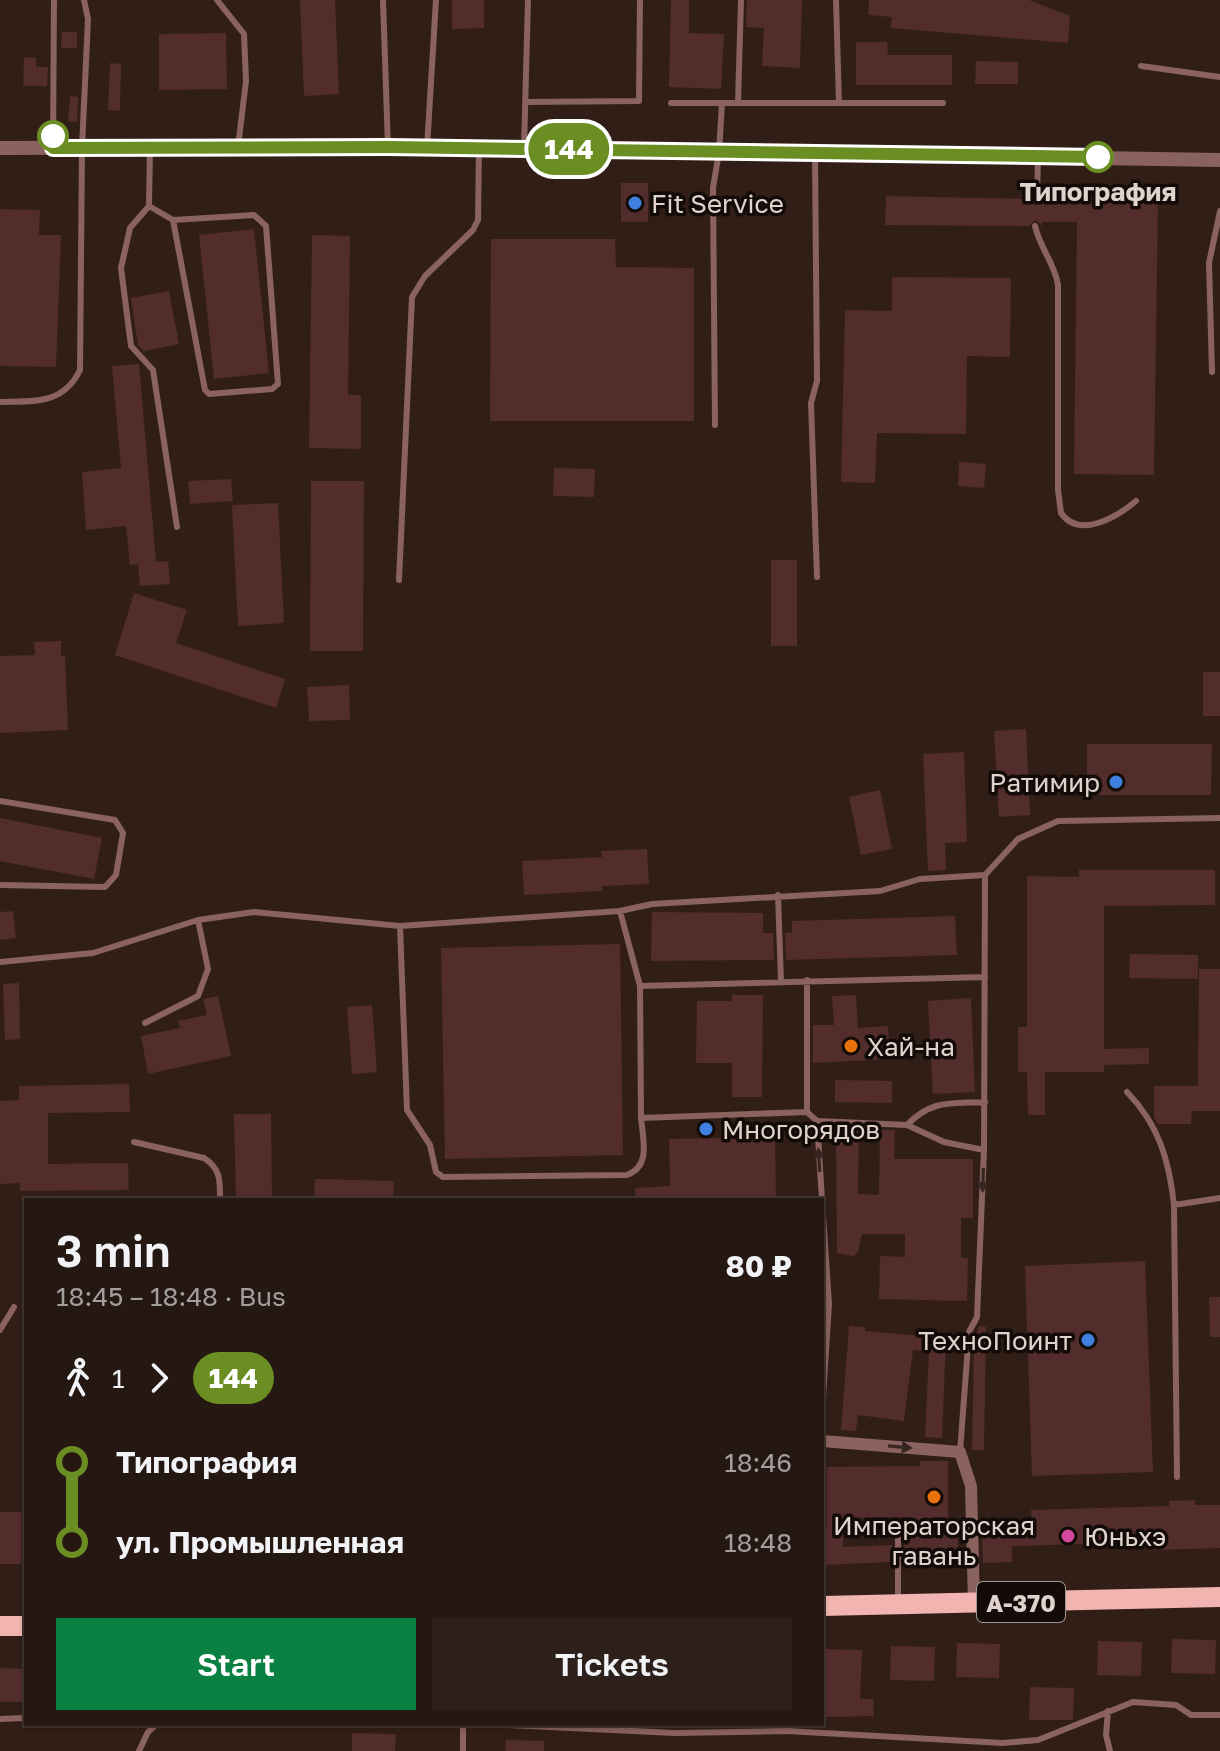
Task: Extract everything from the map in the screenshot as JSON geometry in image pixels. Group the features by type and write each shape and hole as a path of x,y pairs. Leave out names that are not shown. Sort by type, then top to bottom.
{"highway":[{"name":"А-370","path":"824,1606 1220,1597"},
{"path":"0,1626 24,1626"}],"street":[{"path":"0,148 388,147 1220,160"},
{"path":"824,1441 960,1452 971,1486 974,1603"}],"lane":[{"path":"53,148 54,0"},
{"path":"0,402 45,401 57,397 74,383 80,370 82,147 88,19 84,0"},
{"path":"217,0 244,34 246,81 238,147"},
{"path":"383,0 388,147"},
{"path":"427,148 436,0"},
{"path":"524,149 528,0"},
{"path":"525,102 639,101 640,0"},
{"path":"738,103 741,0"},
{"path":"836,0 839,103"},
{"path":"1141,66 1220,77"},
{"path":"671,103 943,103"},
{"path":"715,425 713,188 722,103"},
{"path":"150,147 149,206 130,228 121,268 131,346 153,370 177,527"},
{"path":"399,580 412,297 425,276 473,230 478,220 479,149"},
{"path":"815,153 817,381 811,403 817,577"},
{"path":"1037,199 1038,156"},
{"path":"149,206 173,220 254,215 266,226 278,384 272,389 209,394 202,385 173,220"},
{"path":"1212,372 1209,263 1220,211"},
{"path":"1035,226 1040,247 1058,285 1058,490 1061,513 1073,521 1098,525 1114,519 1136,501"},
{"path":"0,801 115,820 123,833 116,875 105,887 0,885"},
{"path":"960,1452 969,1332 977,1317 985,1102 985,875 1018,839 1058,821 1220,818"},
{"path":"0,962 93,953 198,920 280,913 400,926 620,911 652,904 880,891 920,879 985,875"},
{"path":"778,895 781,981"},
{"path":"400,926 407,1110 430,1145 436,1172 453,1179 627,1175 637,1171 644,1161 640,986 620,911"},
{"path":"145,1023 198,996 208,969 198,920"},
{"path":"640,986 985,977"},
{"path":"807,980 807,1112"},
{"path":"1127,1092 1147,1113 1167,1155 1174,1205 1177,1477"},
{"path":"907,1125 922,1109 934,1105 985,1102"},
{"path":"641,1118 807,1112 817,1121 907,1125 944,1142 984,1150"},
{"path":"817,1121 822,1198"},
{"path":"134,1142 204,1158 220,1175 220,1198"},
{"path":"1174,1205 1220,1198"},
{"path":"824,1230 829,1304 824,1382"},
{"path":"0,1330 14,1307"},
{"path":"852,1528 898,1528 898,1605"},
{"path":"530,1726 675,1733 787,1731 1003,1743 1038,1740 1140,1701 1176,1705 1191,1715 1220,1715"},
{"path":"1108,1711 1106,1735 1110,1751"},
{"path":"0,1719 24,1718"},
{"path":"139,1751 148,1732 155,1726"},
{"path":"463,1726 463,1751"}],"building":[{"path":"300,0 335,0 339,94 304,96"},
{"path":"452,0 484,0 484,28 452,29"},
{"path":"671,0 689,0 689,33 724,34 721,89 669,87"},
{"path":"747,0 802,0 800,68 762,66 764,28 746,27"},
{"path":"869,0 1029,0 1070,16 1068,43 891,28 892,17 868,15"},
{"path":"62,32 77,32 77,48 61,48"},
{"path":"226,33 227,89 159,90 159,34"},
{"path":"856,42 887,42 888,55 952,55 952,85 856,85"},
{"path":"24,57 36,58 36,67 48,67 47,86 23,86"},
{"path":"976,61 1018,62 1018,84 975,84"},
{"path":"110,63 121,64 120,111 108,110"},
{"path":"70,96 78,97 77,122 68,121"},
{"name":"Fit Service","path":"621,183 648,183 648,222 621,222"},
{"path":"886,196 1031,199 1038,205 1043,198 1158,198 1154,475 1074,474 1077,222 1042,222 1042,226 1036,220 1029,226 885,225"},
{"path":"0,209 40,210 39,235 61,235 56,367 0,366"},
{"path":"254,229 269,373 214,379 199,235"},
{"path":"312,235 350,236 348,395 361,395 361,449 309,448"},
{"path":"491,239 615,239 616,267 694,268 694,421 490,421"},
{"path":"892,277 1011,278 1010,357 967,356 966,434 877,433 875,483 841,482 845,310 892,311"},
{"path":"169,291 179,344 144,351 138,345 131,298"},
{"path":"139,364 156,562 168,561 170,584 140,586 138,564 130,565 126,526 86,530 82,472 121,468 112,366"},
{"path":"959,462 986,464 984,488 958,486"},
{"path":"554,468 595,469 594,497 553,496"},
{"path":"231,479 233,501 190,504 188,481"},
{"path":"311,481 364,481 363,651 310,651"},
{"path":"278,503 284,623 238,626 232,505"},
{"path":"771,560 797,560 797,646 771,646"},
{"path":"134,593 187,610 176,643 285,679 276,708 115,655"},
{"path":"61,641 61,656 65,656 68,730 0,733 0,656 35,655 34,642"},
{"path":"1203,672 1220,672 1220,716 1203,716"},
{"path":"349,685 350,720 309,721 307,687"},
{"path":"1026,729 1030,815 999,817 994,731"},
{"path":"1087,744 1212,744 1211,795 1087,795"},
{"path":"964,752 967,842 945,843 946,870 928,871 923,754"},
{"path":"880,790 892,849 861,855 849,797"},
{"path":"0,818 102,838 94,879 0,861"},
{"path":"647,849 649,884 602,886 602,891 524,895 522,861 602,857 601,851"},
{"path":"1079,870 1215,870 1215,905 1104,906 1104,1049 1149,1048 1149,1064 1104,1065 1104,1072 1045,1072 1045,1115 1028,1115 1027,1072 1018,1072 1018,1027 1027,1027 1027,876 1079,877"},
{"path":"13,911 16,938 0,940 0,912"},
{"path":"652,912 763,913 763,933 773,933 774,960 651,961"},
{"path":"955,916 957,955 786,960 785,933 792,933 792,921"},
{"path":"620,944 623,1155 445,1159 441,948"},
{"path":"1130,954 1198,955 1198,979 1129,978"},
{"path":"1199,969 1220,969 1220,1111 1192,1111 1191,1124 1158,1124 1154,1117 1154,1086 1198,1086"},
{"path":"19,983 20,1039 5,1040 3,984"},
{"path":"732,995 763,995 762,1097 732,1097 732,1063 696,1063 697,1001 732,1001"},
{"path":"856,995 858,1028 888,1026 890,1059 813,1063 813,1025 834,1025 832,996"},
{"path":"218,996 231,1056 148,1074 141,1036 180,1028 178,1021 207,1015 203,999"},
{"path":"971,998 975,1092 933,1094 928,1001"},
{"path":"372,1005 377,1072 352,1074 347,1007"},
{"path":"835,1080 892,1081 892,1103 835,1102"},
{"path":"129,1084 130,1112 48,1113 48,1164 128,1163 129,1190 20,1191 20,1183 0,1184 0,1101 19,1100 19,1086"},
{"path":"234,1114 271,1114 272,1198 236,1198"},
{"path":"843,1128 859,1129 858,1194 879,1195 880,1130 895,1130 894,1159 973,1159 973,1218 961,1218 961,1258 968,1258 967,1301 879,1299 880,1256 905,1257 905,1234 862,1234 858,1252 853,1256 837,1253 836,1141"},
{"path":"775,1137 776,1198 636,1198 635,1188 670,1186 669,1139"},
{"path":"315,1179 394,1181 393,1198 314,1198"},
{"name":"ТехноПоинт","path":"1145,1261 1153,1472 1032,1476 1025,1266"},
{"path":"1209,1297 1220,1297 1220,1337 1210,1337"},
{"path":"849,1326 865,1327 865,1331 946,1338 942,1438 925,1437 929,1351 913,1350 904,1421 858,1415 856,1431 841,1430"},
{"path":"979,1326 986,1327 984,1450 972,1450 974,1341"},
{"path":"920,1461 948,1461 948,1533 958,1533 958,1561 904,1562 904,1545 909,1545 909,1517 843,1518 843,1547 892,1545 892,1562 824,1565 827,1467 920,1466"},
{"path":"1195,1500 1195,1505 1220,1505 1220,1548 1154,1550 1154,1542 1012,1546 1012,1562 983,1563 982,1534 1032,1533 1031,1510 1169,1506 1169,1501"},
{"path":"0,1512 21,1512 21,1564 0,1564"},
{"path":"1172,1639 1216,1640 1215,1674 1171,1673"},
{"path":"1098,1641 1142,1642 1141,1676 1097,1675"},
{"path":"957,1643 1000,1644 999,1678 956,1677"},
{"path":"891,1646 935,1647 934,1681 890,1680"},
{"path":"824,1649 862,1650 860,1699 873,1699 874,1716 824,1717"},
{"path":"0,1668 24,1669 24,1702 0,1702"},
{"path":"1030,1687 1074,1688 1073,1720 1029,1720"},
{"path":"352,1733 396,1734 395,1751 352,1751"},
{"path":"506,1740 544,1741 544,1751 505,1751"}],"bus line":[{"name":"144","path":"53,136 53,148 388,147 1098,157"}],"place":[{"name":"Типография","path":"1098,157"},
{"name":"Fit Service","path":"635,203"},
{"name":"Ратимир","path":"1116,782"},
{"name":"Хай-на","path":"851,1046"},
{"name":"Многорядов","path":"706,1129"},
{"name":"ТехноПоинт","path":"1088,1340"},
{"name":"Императорская гавань","path":"934,1497"},
{"name":"Юньхэ","path":"1068,1536"}]}
